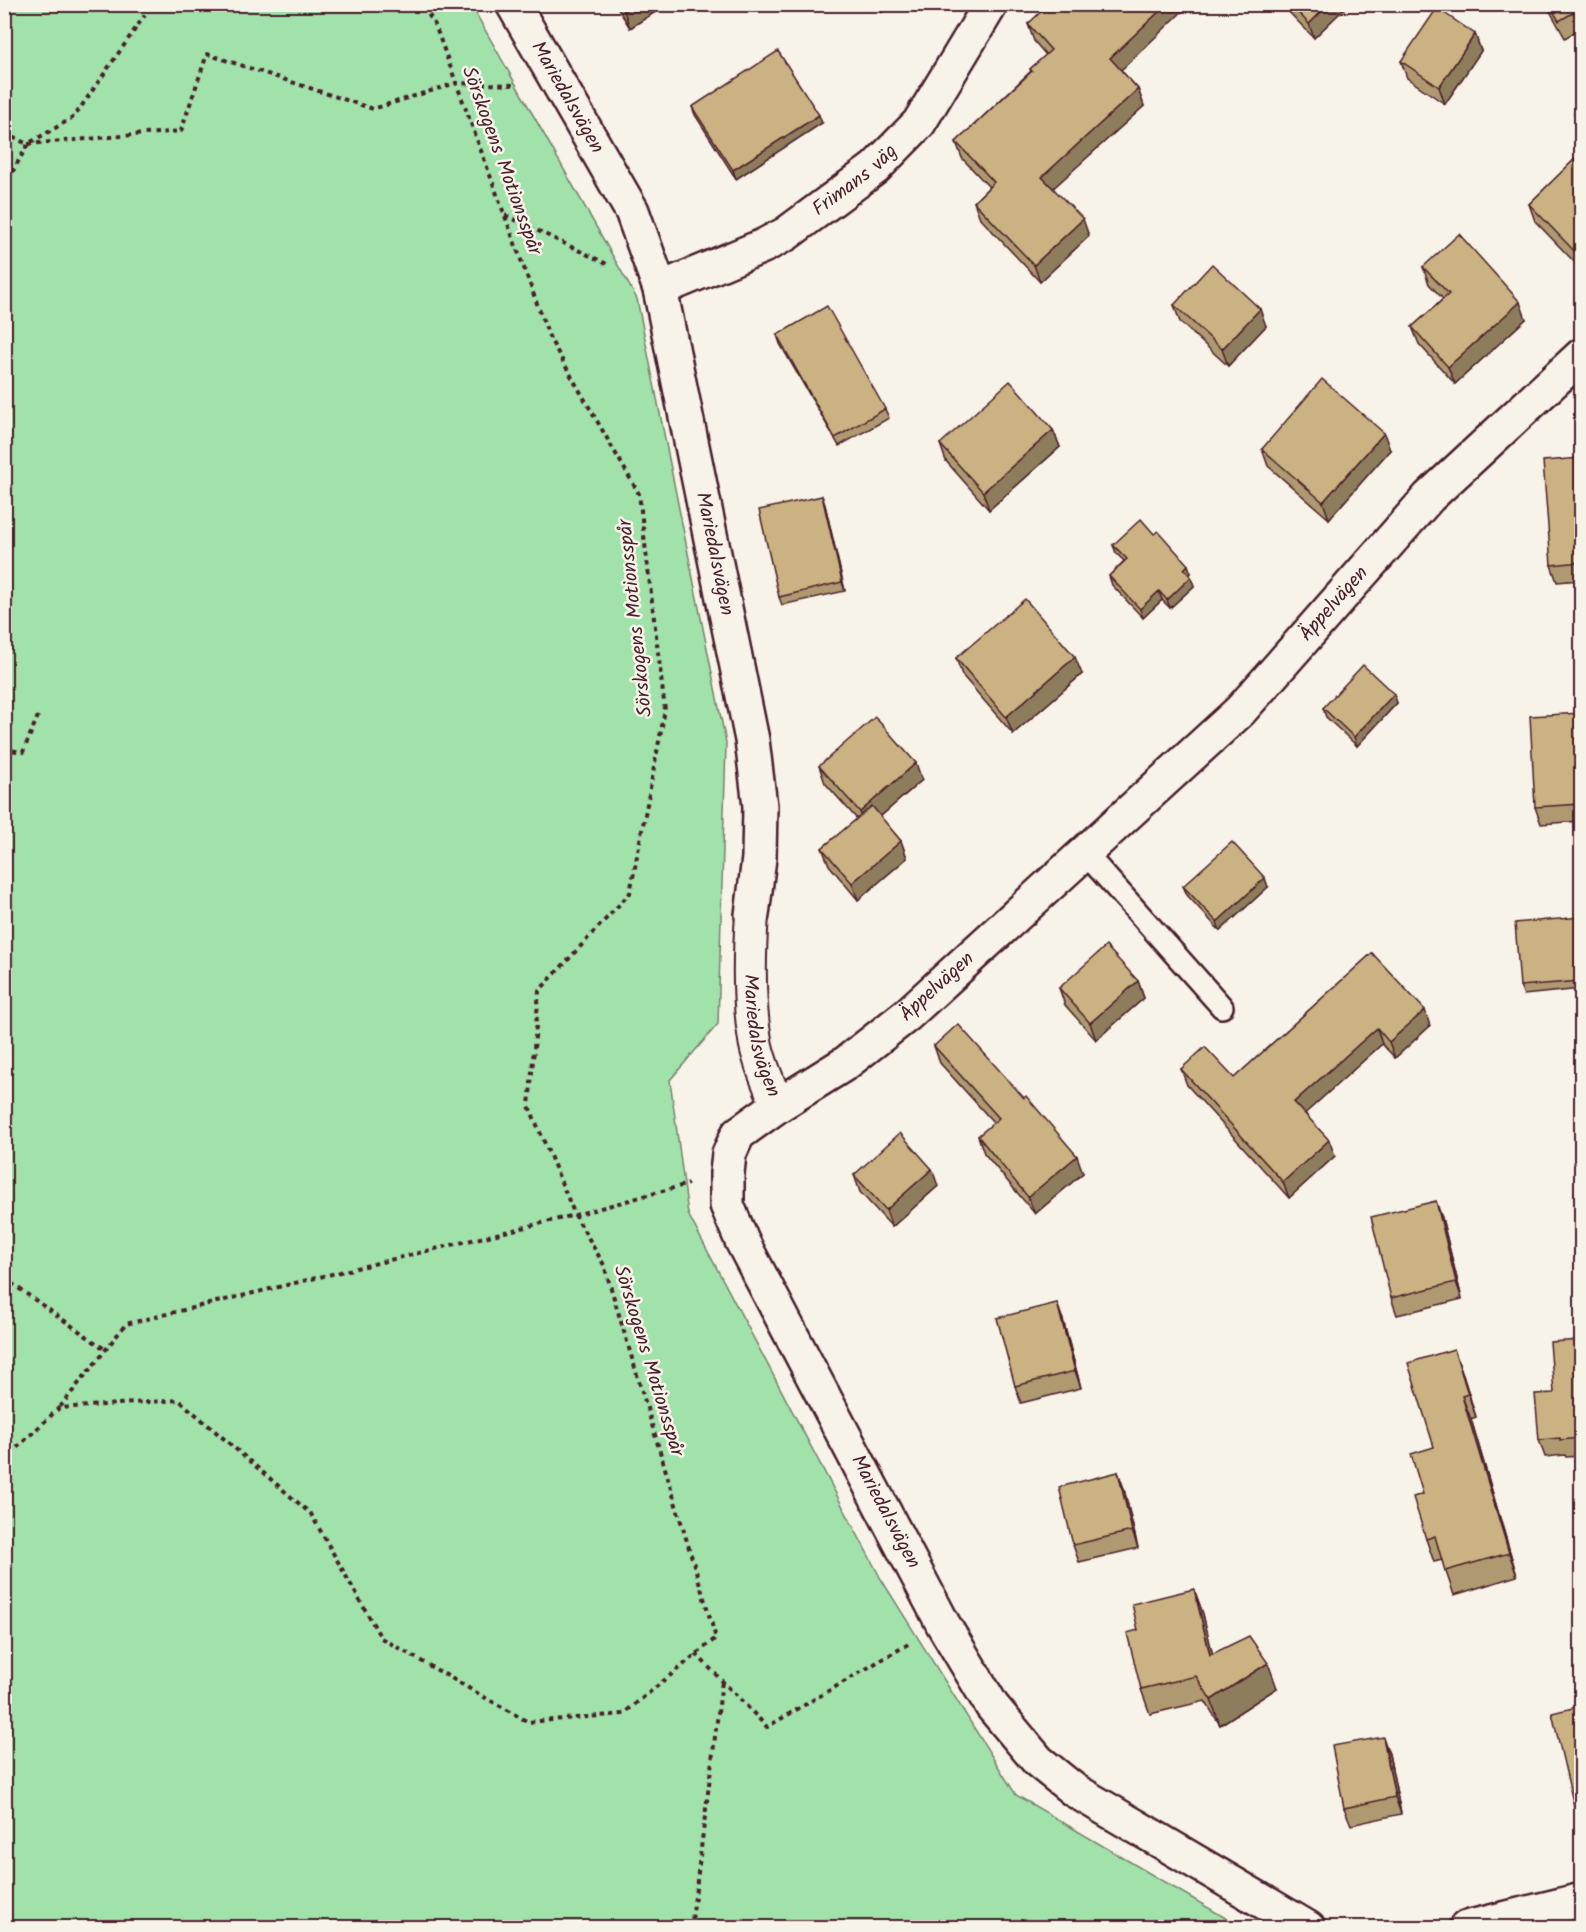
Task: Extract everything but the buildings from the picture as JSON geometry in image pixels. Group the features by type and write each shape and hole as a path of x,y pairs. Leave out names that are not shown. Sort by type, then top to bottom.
{"street":[{"name":"Mariedalsvägen","path":"513,4 632,211 660,289 752,740 760,806 759,858 749,948 750,981 755,1042 777,1106 738,1134 729,1154 727,1205 742,1241 943,1624 992,1706 1038,1761 1074,1790 1308,1928"},
{"name":"Frimans väg","path":"660,289 786,234 875,168 919,123 991,4"},
{"name":"Äppelvägen","path":"777,1106 846,1063 907,1015 1240,711 1430,497 1581,355"},
{"path":"1466,1928 1581,1900"}],"lane":[{"path":"1085,853 1222,1007"}],"path":[{"name":"Sörskogens Motionsspår","path":"59,1408 179,1400 311,1514 381,1638 528,1722 623,1714 716,1638 604,1265 574,1215 529,1106 539,991 630,893 665,710 639,494 550,339 435,25 422,4"},
{"path":"4,187 28,144 74,117 145,15"},
{"path":"4,134 28,144 181,131 207,54 373,109 456,83 561,87"},
{"path":"504,214 660,289"},
{"path":"4,749 23,752 38,716"},
{"path":"4,1460 59,1408 126,1323 574,1215 727,1173"},
{"path":"4,1278 106,1350"},
{"path":"696,1654 767,1727 943,1624"},
{"path":"691,1928 722,1680"}],"green space":[{"path":"5,4 471,5 637,299 726,743 718,1024 670,1080 688,1214 881,1579 1016,1795 1241,1927 5,1927"}]}
